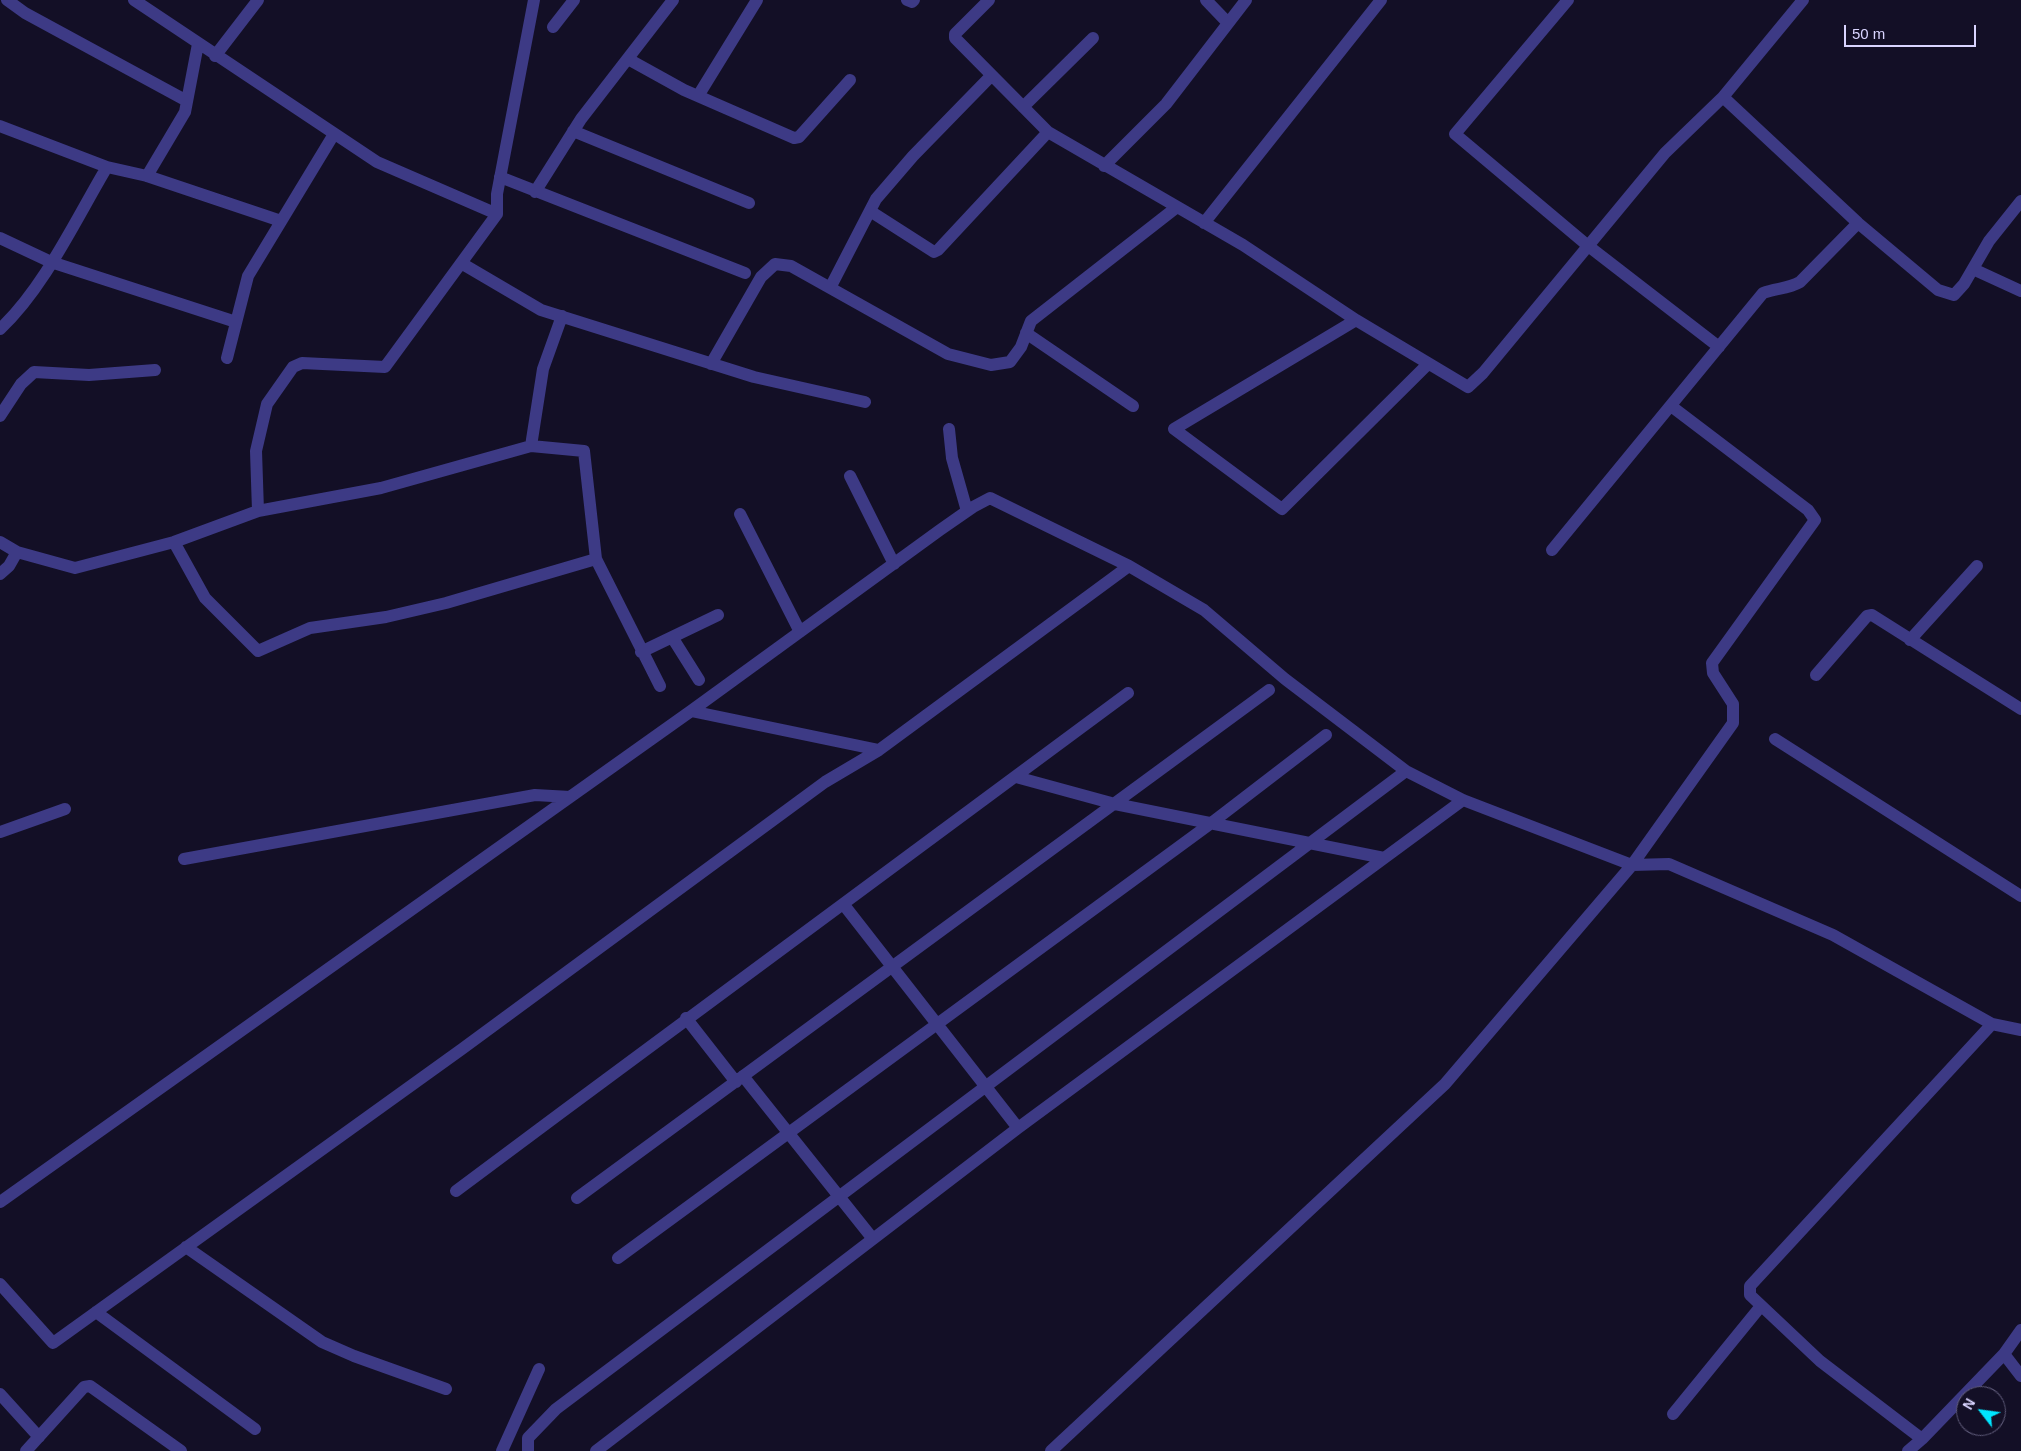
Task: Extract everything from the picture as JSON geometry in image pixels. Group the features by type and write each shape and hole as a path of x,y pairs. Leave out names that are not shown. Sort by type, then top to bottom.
{"street":[{"path":"7,0 25,12 187,101"},
{"path":"134,0 377,162 497,214"},
{"path":"216,56 258,0"},
{"path":"258,511 256,451 267,404 293,367 302,363 385,366 497,214 497,194 534,0"},
{"path":"553,27 574,0"},
{"path":"535,192 574,131 673,0"},
{"path":"698,96 757,0"},
{"path":"907,0 912,2 914,0"},
{"path":"989,0 955,34 956,38 991,76 1048,132 1243,245 1356,320 1468,387 1483,373 1665,153 1723,97 1803,0"},
{"path":"1206,0 1228,23"},
{"path":"1104,166 1166,104 1246,0"},
{"path":"1204,223 1381,0"},
{"path":"1568,0 1455,134 1587,245 1719,347"},
{"path":"1023,107 1093,38"},
{"path":"147,176 185,112 198,44"},
{"path":"628,60 698,96 794,138 799,137 850,80"},
{"path":"830,288 876,199 913,156 991,76"},
{"path":"1723,97 1858,223 1938,290 1954,295 1973,269 1989,240 2021,201"},
{"path":"0,126 107,167 147,176 281,221"},
{"path":"574,131 749,203"},
{"path":"870,211 934,252 938,250 1048,132"},
{"path":"227,358 248,276 334,134"},
{"path":"0,329 42,279 107,167"},
{"path":"500,177 744,274"},
{"path":"711,364 761,277 775,264 791,266 948,354 991,365 1010,362 1021,347 1031,321 1177,207"},
{"path":"1552,550 1763,293 1774,288 1789,288 1800,282 1858,223"},
{"path":"0,238 51,262 236,322"},
{"path":"461,263 541,310 754,378 865,402"},
{"path":"1973,269 2021,291"},
{"path":"531,446 543,369 562,316"},
{"path":"1356,320 1174,429 1282,509 1428,364"},
{"path":"1026,333 1133,406"},
{"path":"0,416 21,384 34,372 89,376 155,370"},
{"path":"1051,1451 1445,1084 1632,865 1733,723 1733,704 1712,673 1712,663 1815,520 1808,510 1670,406"},
{"path":"949,429 952,458 967,511"},
{"path":"0,542 17,552 75,568 174,542 258,511 381,488 531,446 584,452 596,560 641,652 660,686"},
{"path":"850,476 894,564"},
{"path":"0,1202 691,711 967,511 990,498 1129,566 1204,610 1285,679 1406,771 1463,800 1632,865 1669,864 1833,935 1992,1024 2021,1030"},
{"path":"740,514 800,632"},
{"path":"174,542 206,598 258,651 310,628 386,617 446,603 596,560"},
{"path":"0,574 17,552"},
{"path":"0,1284 53,1343 462,1049 825,782 879,750 1129,566"},
{"path":"1910,640 1976,566"},
{"path":"641,652 718,615"},
{"path":"1816,676 1867,616 1872,615 2021,709"},
{"path":"672,637 699,680"},
{"path":"577,1198 1269,690"},
{"path":"456,1191 686,1018 844,905 1128,693"},
{"path":"691,711 879,750"},
{"path":"618,1258 1210,824 1326,735"},
{"path":"1776,739 2021,896"},
{"path":"528,1451 528,1438 556,1410 1406,771"},
{"path":"1016,777 1115,804 1384,858"},
{"path":"184,859 535,795 570,796"},
{"path":"596,1451 1018,1128 1463,800"},
{"path":"0,832 65,809"},
{"path":"844,905 1018,1128"},
{"path":"686,1018 788,1132 841,1196 873,1239"},
{"path":"1922,1438 1820,1361 1750,1295 1750,1286 1992,1024"},
{"path":"186,1247 322,1342 354,1356 446,1389"},
{"path":"1673,1414 1761,1306"},
{"path":"96,1312 255,1429"},
{"path":"1908,1451 2004,1354 2021,1330"},
{"path":"2004,1354 2021,1376"},
{"path":"502,1451 539,1369"},
{"path":"26,1451 84,1387 90,1386 182,1451"},
{"path":"0,1394 39,1437"}]}
